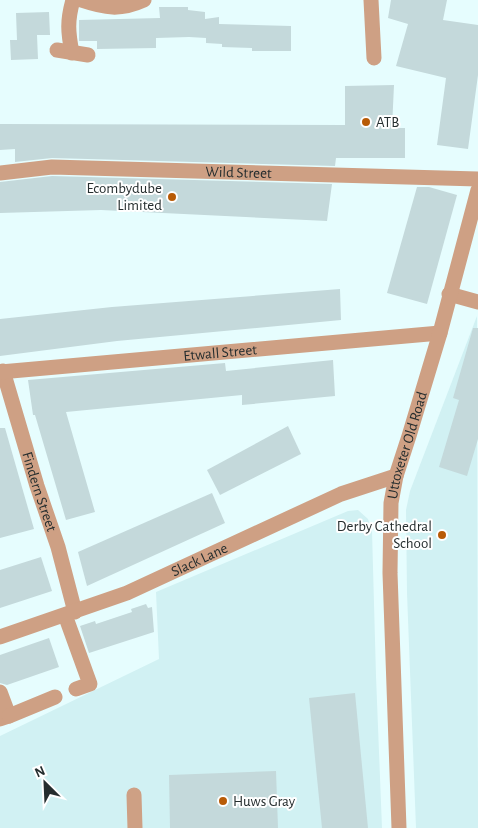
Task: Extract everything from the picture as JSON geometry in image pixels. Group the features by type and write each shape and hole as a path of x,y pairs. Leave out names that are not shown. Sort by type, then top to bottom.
{"street":[{"path":"73,0 69,14 64,51 88,55"},
{"path":"81,0 106,8 130,6 144,0"},
{"path":"371,0 374,58"},
{"name":"Wild Street","path":"0,172 52,167 478,178"},
{"name":"Uttoxeter Old Road","path":"399,828 390,573 390,514 392,495 396,476 440,333 478,190"},
{"path":"450,294 478,302"},
{"name":"Etwall Street","path":"2,371 440,333"},
{"name":"Findern Street","path":"2,371 37,486 58,547 70,613 90,684 76,689"},
{"name":"Slack Lane","path":"0,637 126,593 340,494 396,476"},
{"path":"0,692 4,718 55,697"},
{"path":"134,795 135,828"}],"shaded area":[{"path":"477,316 478,828 416,828 407,593 406,510 410,491"},
{"name":"Huws Gray","path":"358,510 368,519 372,531 382,828 0,828 0,736 159,659 156,592 348,511"}],"building":[{"path":"391,0 447,0 443,20 478,25 478,75 468,149 437,145 446,78 396,66 408,24 388,18"},
{"path":"159,7 188,7 188,10 205,12 205,19 219,17 219,24 291,26 291,51 252,51 252,48 222,47 222,44 206,43 206,38 189,37 156,38 156,48 97,49 97,41 79,41 79,20 160,18"},
{"path":"49,12 50,35 37,35 38,59 11,60 10,40 17,40 16,13"},
{"path":"394,85 392,128 405,128 405,158 336,158 335,166 52,158 15,162 15,149 0,150 0,124 345,125 345,86"},
{"path":"52,176 332,184 327,221 101,210 0,213 0,182"},
{"path":"417,187 429,187 457,195 427,304 387,293"},
{"path":"340,289 341,320 117,341 0,356 0,319 112,307"},
{"path":"473,328 478,328 478,439 467,476 439,467 459,400 453,398"},
{"path":"333,360 335,396 242,405 242,395 66,412 95,512 66,520 35,415 33,415 28,380 225,363 226,371"},
{"path":"288,426 301,454 220,495 207,470"},
{"path":"0,428 5,428 34,529 0,538"},
{"path":"212,493 225,523 87,586 78,552"},
{"path":"41,557 52,591 0,608 0,570"},
{"path":"146,604 148,608 152,607 154,632 89,653 80,626 95,621 96,624 132,612 131,609"},
{"path":"49,638 59,667 7,685 0,683 0,655"},
{"path":"355,693 368,828 322,828 309,698"},
{"name":"Huws Gray","path":"276,771 278,828 170,828 169,775"}],"place":[{"name":"ATB","path":"366,122"},
{"name":"Ecombydube Limited","path":"172,197"},
{"name":"Derby Cathedral School","path":"442,535"},
{"name":"Huws Gray","path":"223,801"}]}
